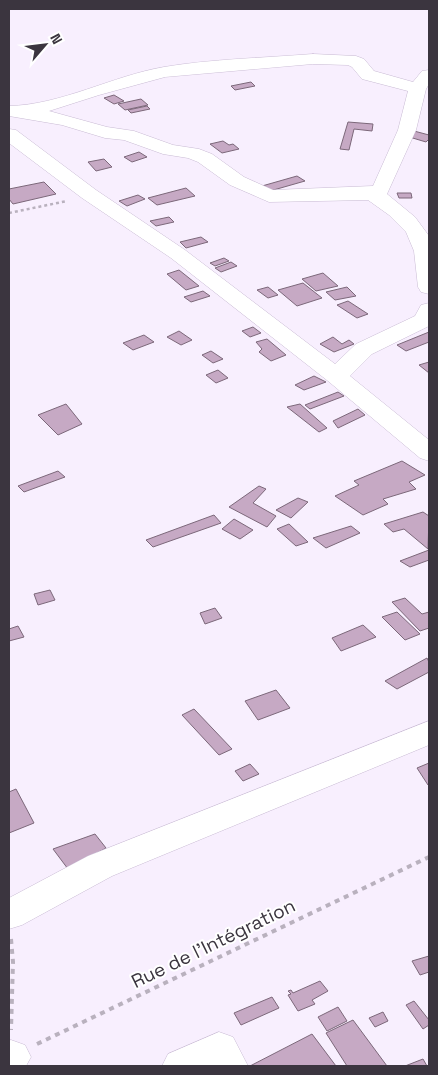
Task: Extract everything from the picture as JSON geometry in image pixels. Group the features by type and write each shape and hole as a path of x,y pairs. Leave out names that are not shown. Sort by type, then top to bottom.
{"street":[{"path":"14,111 50,106 92,91 164,72 312,58 350,60 358,63 368,75 417,88"},
{"path":"14,111 65,120 106,132 127,135 170,150 205,158 237,181 269,196 372,194 381,190 407,130 417,88 429,74"},
{"path":"9,134 89,194 178,254 336,376 429,453"},
{"path":"372,194 383,199 416,230 423,249 429,287"},
{"path":"336,376 364,349 424,320 429,310"},
{"path":"9,914 100,866 429,732"},
{"path":"182,1066 219,1049 228,1066"}],"path":[{"path":"9,213 89,194"},
{"name":"Rue de l'Intégration","path":"10,1058 429,857"},
{"path":"9,914 13,962 10,1058"}],"building":[{"path":"251,82 255,86 235,90 231,86"},
{"path":"114,95 124,101 114,104 104,98"},
{"path":"141,99 148,105 125,110 118,104"},
{"path":"147,106 150,109 131,113 128,110"},
{"path":"348,122 373,124 372,131 354,129 349,150 340,149"},
{"path":"414,131 429,135 429,139 426,142 406,136"},
{"path":"223,141 229,145 233,144 239,149 222,153 210,144"},
{"path":"139,152 147,157 132,162 124,157"},
{"path":"104,159 112,167 96,171 88,162"},
{"path":"297,176 305,181 270,191 262,186"},
{"path":"44,182 56,194 13,204 9,199 9,189"},
{"path":"186,188 195,196 157,205 148,198"},
{"path":"397,193 411,193 412,198 399,198"},
{"path":"138,195 145,199 127,206 119,201"},
{"path":"169,217 174,222 156,226 150,221"},
{"path":"201,237 208,242 186,248 180,242"},
{"path":"224,258 229,261 215,266 210,263"},
{"path":"231,262 237,266 221,272 215,268"},
{"path":"179,270 199,286 186,290 167,274"},
{"path":"323,273 338,286 316,291 302,279"},
{"path":"303,283 322,298 297,306 278,290"},
{"path":"268,287 278,295 268,298 257,290"},
{"path":"347,287 356,296 335,300 326,292"},
{"path":"203,291 210,296 191,302 184,297"},
{"path":"348,301 368,314 357,318 337,305"},
{"path":"253,327 261,333 250,337 242,331"},
{"path":"179,331 192,340 181,345 167,337"},
{"path":"429,332 429,342 406,351 397,345"},
{"path":"144,335 154,342 133,350 123,343"},
{"path":"333,337 342,344 349,340 354,344 334,352 320,344"},
{"path":"267,339 286,355 271,361 259,352 262,349 256,342"},
{"path":"211,351 223,359 213,363 202,355"},
{"path":"429,362 429,373 419,365"},
{"path":"218,370 228,378 216,383 206,375"},
{"path":"314,376 326,382 304,390 295,385"},
{"path":"338,392 344,396 310,409 305,405"},
{"path":"66,404 82,424 58,435 38,415"},
{"path":"300,404 327,428 319,432 287,407"},
{"path":"358,409 365,415 338,428 333,421"},
{"path":"402,461 425,475 409,482 416,489 383,499 388,504 363,515 335,496 359,485 354,481"},
{"path":"58,471 65,477 24,492 18,486"},
{"path":"259,486 266,489 253,503 276,516 267,527 229,507"},
{"path":"298,498 308,502 291,518 276,510"},
{"path":"423,512 429,516 428,549 404,529 393,532 384,524"},
{"path":"214,515 221,523 153,547 146,540"},
{"path":"234,519 253,530 240,539 222,529"},
{"path":"289,524 308,542 296,546 277,529"},
{"path":"351,526 360,533 326,548 313,538"},
{"path":"429,550 429,560 410,567 400,561"},
{"path":"50,590 55,600 38,605 34,594"},
{"path":"405,598 422,614 429,612 429,628 420,631 392,602"},
{"path":"215,608 222,618 205,624 200,613"},
{"path":"397,612 420,634 405,640 382,617"},
{"path":"363,625 376,637 341,651 332,638"},
{"path":"18,626 24,637 9,641 9,629"},
{"path":"427,658 429,672 397,689 385,681"},
{"path":"276,690 290,708 258,720 245,701"},
{"path":"194,709 232,749 219,755 182,715"},
{"path":"429,763 429,784 428,785 417,768"},
{"path":"250,764 259,774 243,781 235,771"},
{"path":"16,789 34,823 9,833 9,792"},
{"path":"95,834 106,848 68,869 53,849"},
{"path":"429,956 429,972 420,975 412,961"},
{"path":"320,981 328,991 312,1000 315,1004 298,1011 288,995 291,994 288,991 291,990 293,993"},
{"path":"272,997 279,1008 241,1025 234,1013"},
{"path":"414,1001 429,1020 429,1025 423,1029 406,1005"},
{"path":"338,1007 347,1021 327,1031 318,1017"},
{"path":"383,1012 388,1021 375,1027 369,1018"},
{"path":"353,1020 387,1066 347,1066 326,1033"},
{"path":"312,1034 336,1066 250,1066"},
{"path":"423,1059 427,1066 405,1066"}]}
